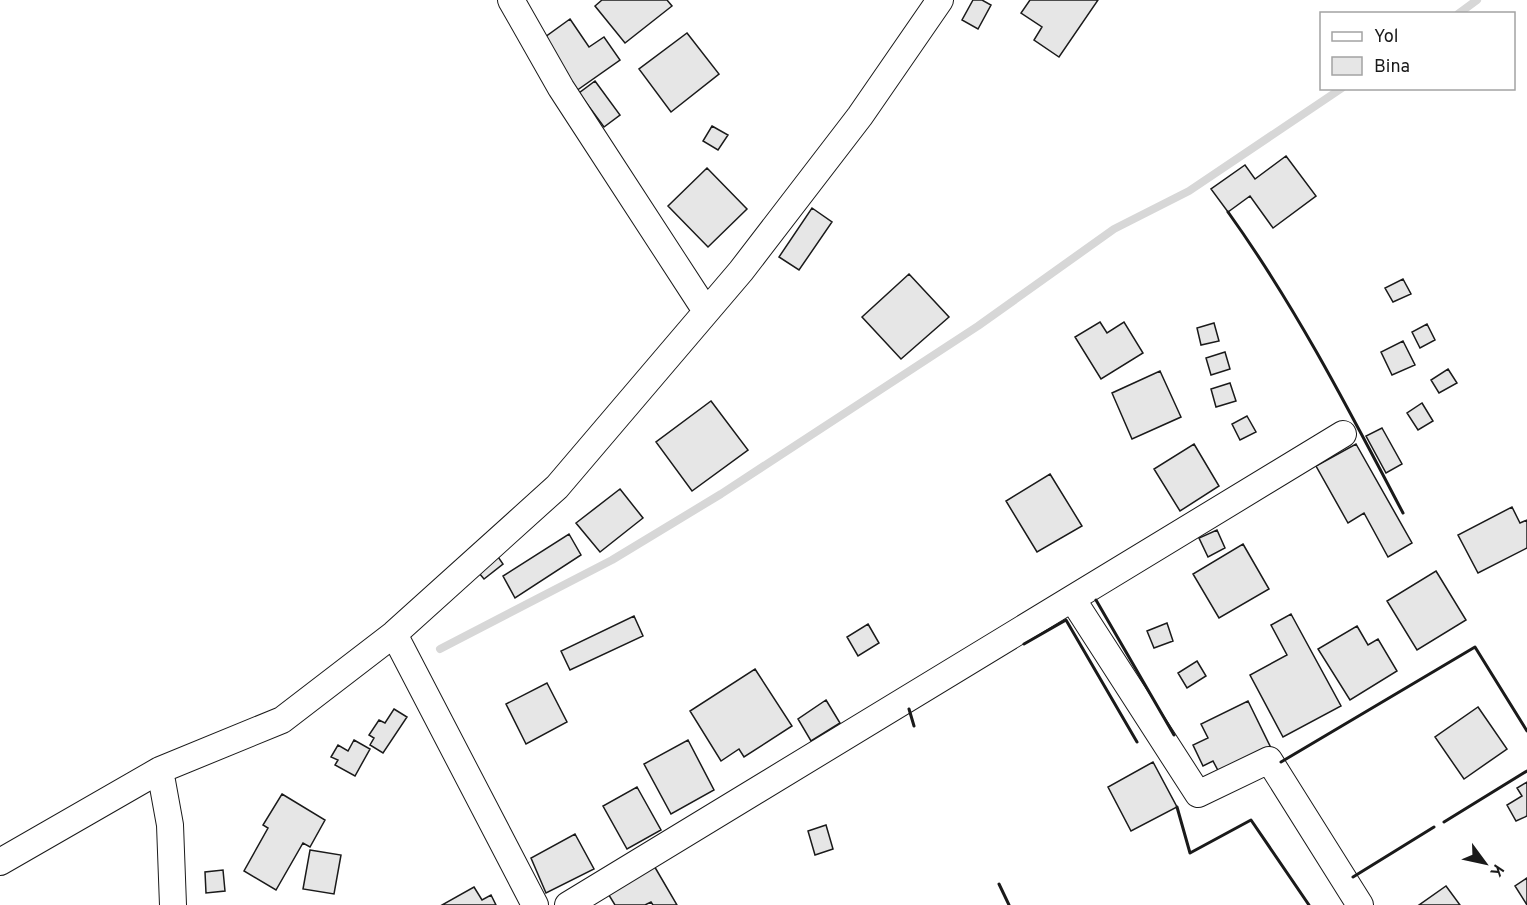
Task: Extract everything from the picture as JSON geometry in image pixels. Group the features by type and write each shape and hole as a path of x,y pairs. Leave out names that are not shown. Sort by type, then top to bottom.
{"street":[{"path":"511,0 561,88 706,311"},
{"path":"0,862 160,770 282,720 394,634 557,487 741,271 860,116 940,0"},
{"path":"568,905 1343,434"},
{"path":"1073,600 1198,794 1269,760 1360,905"},
{"path":"394,634 535,905"},
{"path":"160,770 170,825 173,905"}],"building":[{"path":"602,0 667,0 672,6 625,43 595,6"},
{"path":"973,0 982,0 991,5 978,29 962,20"},
{"path":"1030,0 1098,0 1059,57 1034,40 1042,27 1021,13"},
{"path":"570,19 589,47 604,37 620,60 576,91 541,40"},
{"path":"687,33 719,74 671,112 639,69"},
{"path":"595,81 620,115 604,127 579,93"},
{"path":"712,126 728,135 718,150 703,141"},
{"path":"1286,156 1316,196 1273,228 1250,196 1228,212 1211,189 1245,165 1255,179"},
{"path":"707,168 747,209 708,247 668,206"},
{"path":"812,208 832,222 799,270 779,257"},
{"path":"909,274 949,317 901,359 862,317"},
{"path":"1403,279 1411,294 1393,302 1385,288"},
{"path":"1100,322 1107,333 1124,322 1143,353 1101,379 1075,337"},
{"path":"1214,323 1219,341 1201,345 1197,328"},
{"path":"1427,324 1435,340 1420,348 1412,332"},
{"path":"1403,341 1415,365 1392,375 1381,352"},
{"path":"1225,352 1230,369 1211,375 1206,358"},
{"path":"1448,369 1457,383 1439,393 1431,380"},
{"path":"1160,371 1181,417 1132,439 1112,393"},
{"path":"1230,383 1236,401 1216,407 1211,389"},
{"path":"711,401 748,450 692,491 656,442"},
{"path":"1422,403 1433,421 1418,430 1407,413"},
{"path":"1247,416 1256,432 1240,440 1232,424"},
{"path":"1382,428 1402,464 1386,473 1366,436"},
{"path":"1194,444 1219,486 1180,511 1154,469"},
{"path":"1356,444 1412,543 1388,557 1364,513 1348,523 1316,466"},
{"path":"1050,474 1082,526 1037,552 1006,501"},
{"path":"620,489 643,518 600,552 576,523"},
{"path":"1512,507 1520,523 1527,520 1527,548 1478,573 1458,535"},
{"path":"1217,530 1225,548 1208,557 1199,538"},
{"path":"569,534 581,555 515,598 503,576"},
{"path":"1243,544 1269,589 1219,618 1193,574"},
{"path":"494,551 503,564 484,579 474,567"},
{"path":"1436,571 1466,620 1417,650 1387,601"},
{"path":"1291,614 1341,706 1283,737 1250,675 1287,655 1271,625"},
{"path":"634,616 643,636 570,670 561,651"},
{"path":"1167,623 1173,641 1154,648 1147,631"},
{"path":"868,624 879,643 858,656 847,637"},
{"path":"1357,626 1368,645 1378,639 1397,671 1350,700 1318,649"},
{"path":"1197,661 1206,676 1187,688 1178,673"},
{"path":"755,669 792,726 744,757 739,749 721,761 690,711"},
{"path":"547,683 567,722 526,744 506,704"},
{"path":"826,700 840,723 811,741 798,719"},
{"path":"1248,701 1273,752 1222,778 1213,761 1203,766 1193,745 1208,738 1201,724"},
{"path":"1478,707 1507,749 1464,779 1435,737"},
{"path":"394,709 407,717 383,753 370,745 374,738 369,735 379,720 385,723"},
{"path":"354,740 370,749 355,776 335,765 338,760 331,757 338,745 348,751"},
{"path":"688,740 714,790 671,814 644,764"},
{"path":"1153,762 1177,807 1131,831 1108,787"},
{"path":"1527,782 1527,816 1516,821 1507,805 1522,796 1517,788"},
{"path":"637,787 661,830 627,849 603,806"},
{"path":"282,794 325,820 310,847 303,843 276,890 244,871 268,828 263,825"},
{"path":"826,825 833,849 815,855 808,831"},
{"path":"575,834 594,869 546,893 531,858"},
{"path":"310,850 341,855 334,894 303,889"},
{"path":"653,864 677,905 653,905 651,902 645,905 615,905 607,892"},
{"path":"223,870 225,891 206,893 205,872"},
{"path":"1527,878 1527,905 1515,886"},
{"path":"1446,886 1460,905 1419,905"},
{"path":"474,887 482,900 491,895 496,905 442,905"}],"waterway":[{"path":"1461,12 1477,0"},
{"path":"440,649 612,560 721,494 978,326 1114,229 1189,191 1339,90"}],"wall":[{"path":"1228,212 1299,322 1403,513"},
{"path":"1096,600 1174,735"},
{"path":"1024,644 1066,620 1137,742"},
{"path":"1281,762 1475,647 1527,731"},
{"path":"909,709 914,726"},
{"path":"1444,822 1527,771"},
{"path":"1177,807 1190,853 1251,820 1309,905"},
{"path":"1353,877 1434,827"},
{"path":"999,884 1009,905"}]}
